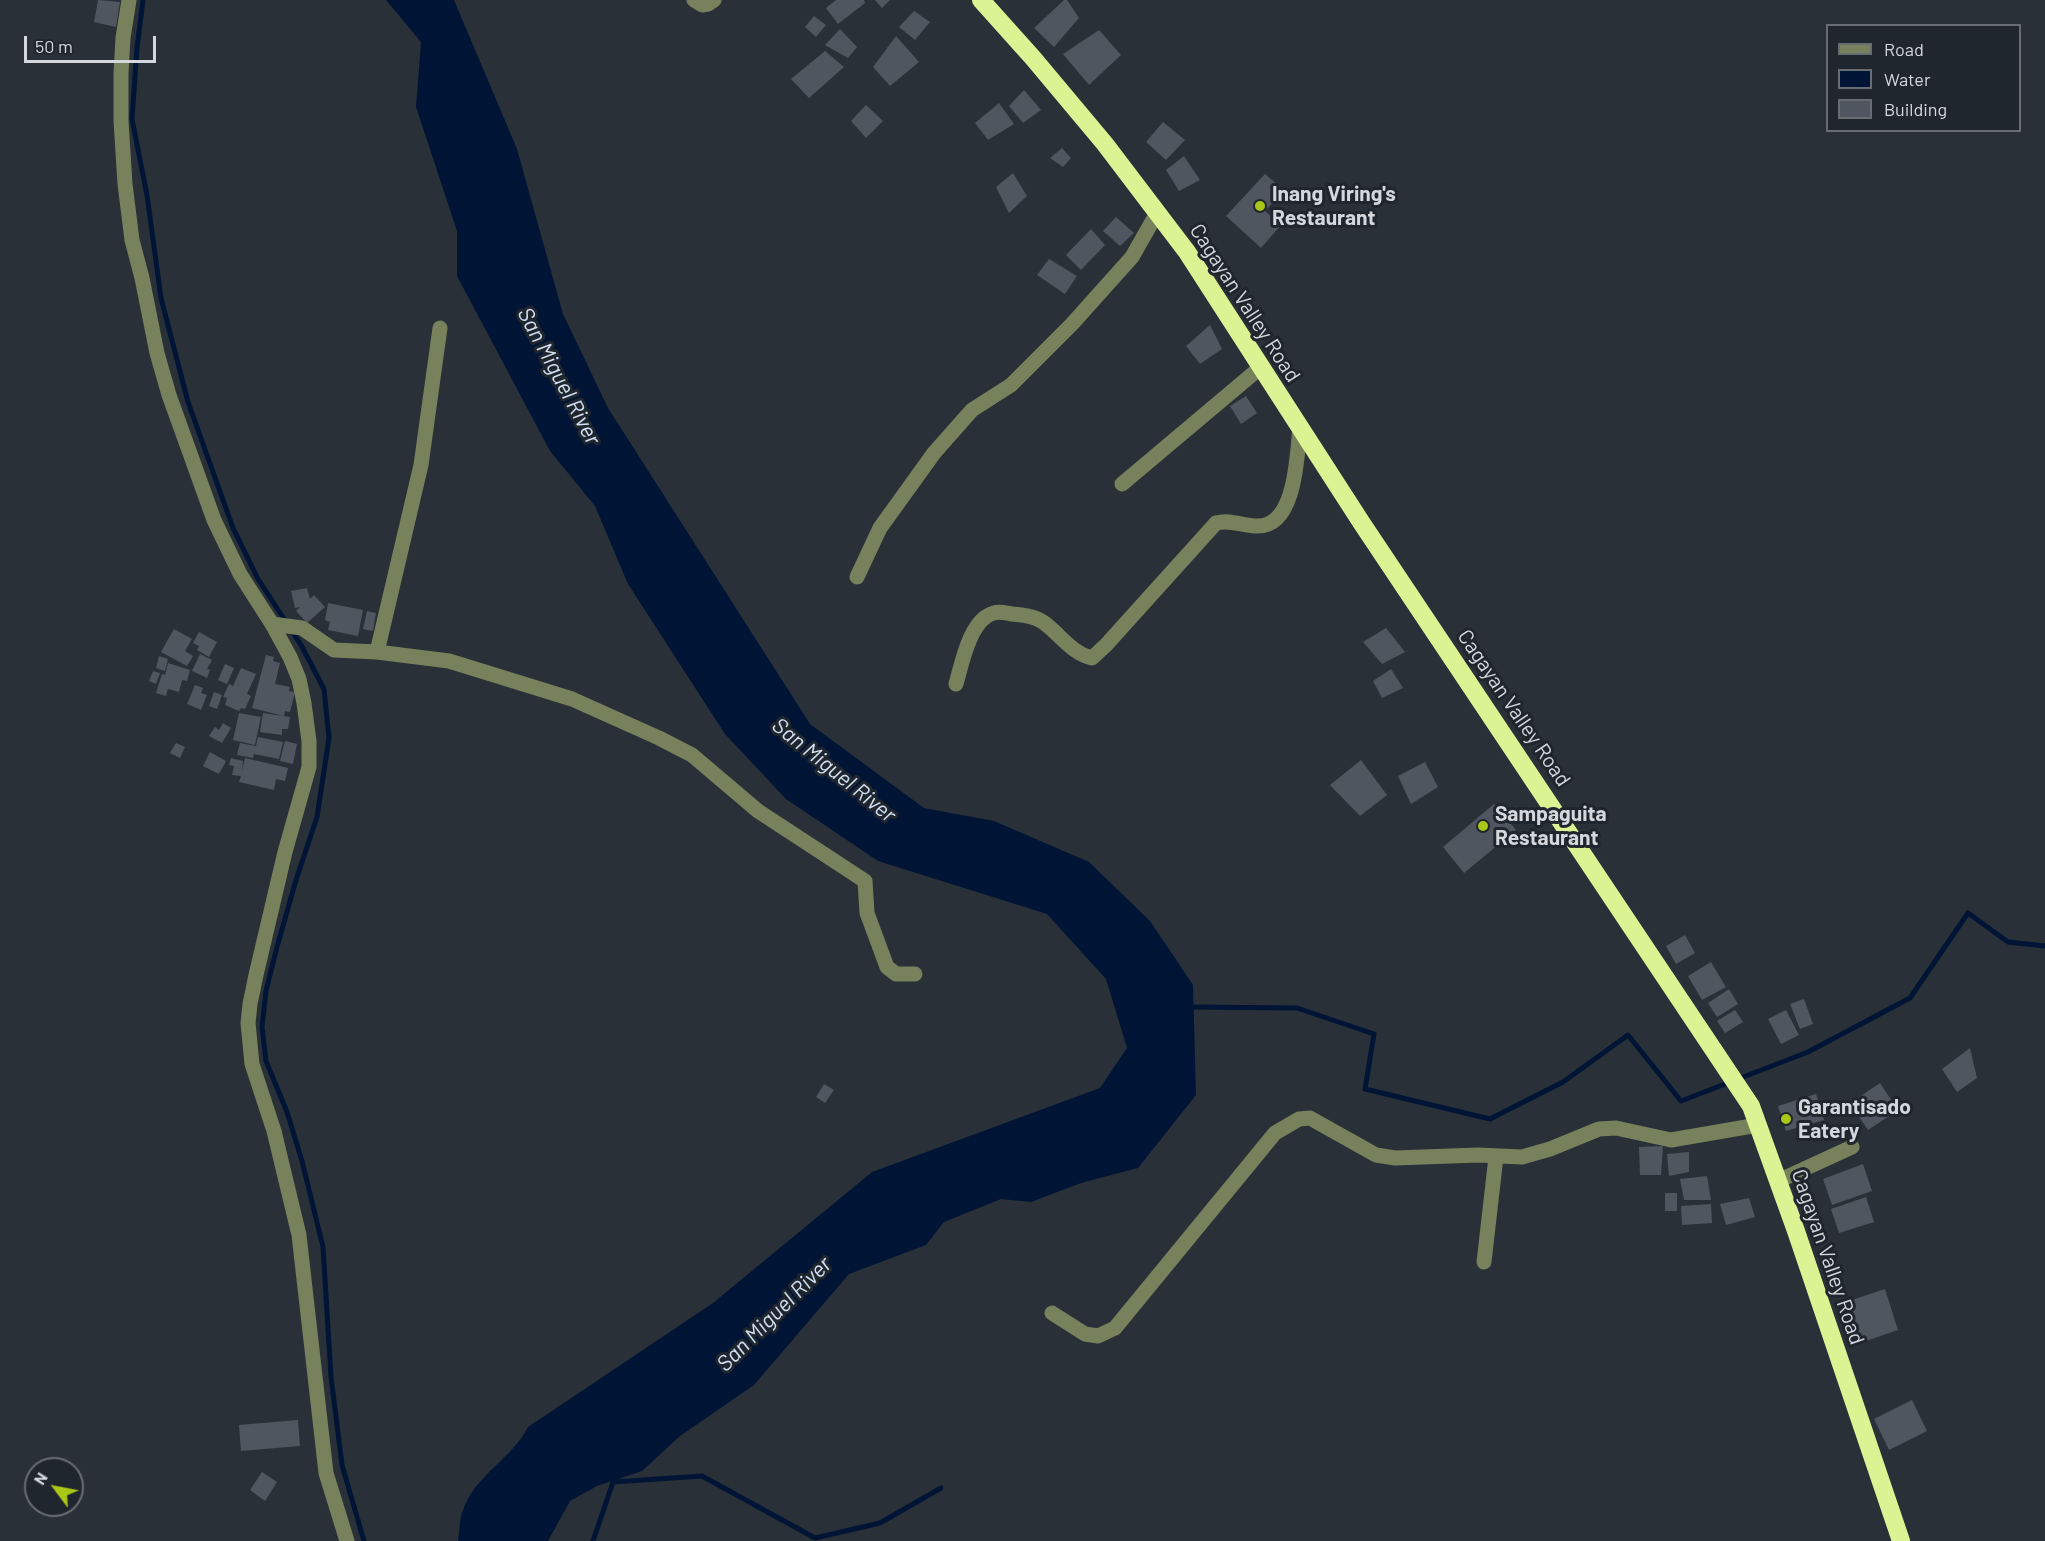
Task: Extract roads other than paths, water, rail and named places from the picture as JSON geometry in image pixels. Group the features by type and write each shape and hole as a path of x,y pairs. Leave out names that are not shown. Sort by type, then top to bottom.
{"highway":[{"name":"Cagayan Valley Road","path":"981,0 1105,144 1186,252 1751,1106 1901,1541"}],"street":[{"path":"129,0 123,38 122,73 121,121 125,184 132,240 157,353 180,427 214,520 240,574 290,657 299,679 306,722 309,768 285,852 256,975 250,1004 249,1041 252,1064 274,1131 299,1235 326,1473 347,1541"},
{"path":"694,0 702,5 714,0"},
{"path":"857,577 880,528 934,453 972,410 1011,385 1072,324 1132,257 1157,213"},
{"path":"377,652 421,465 440,328"},
{"path":"1122,484 1261,367"},
{"path":"956,684 971,635 977,623 984,616 995,612 1025,615 1042,621 1083,656 1092,657 1106,645 1216,523 1224,521 1257,526 1269,525 1280,516 1286,505 1295,471 1300,427"},
{"path":"272,624 302,628 334,650 377,652 448,661 572,699 692,755 758,811 865,881 867,913 887,967 896,974 915,974"},
{"path":"1052,1313 1085,1334 1098,1336 1115,1328 1275,1133 1299,1119 1310,1118 1376,1155 1395,1158 1478,1155 1522,1157 1599,1129 1616,1128 1671,1140 1758,1125"},
{"path":"1778,1181 1852,1147"},
{"path":"1484,1262 1496,1157"}],"water":[{"name":"San Miguel River","path":"386,0 454,0 517,149 563,314 608,408 810,724 924,808 994,821 1089,862 1150,921 1193,985 1196,1095 1138,1168 1081,1183 1031,1202 1001,1199 944,1222 926,1245 849,1274 754,1385 680,1436 642,1471 597,1486 570,1501 548,1541 458,1541 461,1516 467,1500 483,1478 521,1439 528,1427 713,1303 872,1172 1100,1088 1127,1048 1106,979 1047,914 878,861 786,799 725,734 628,584 595,506 550,451 457,276 457,231 416,107 421,42"}],"waterway":[{"path":"143,0 132,119 147,195 161,298 188,402 233,528 258,579 301,645 324,689 329,738 317,817 277,947 266,991 262,1027 266,1061 287,1112 302,1161 323,1247 331,1377 342,1465 364,1541"},
{"path":"1189,1007 1297,1008 1374,1034 1365,1089 1490,1119 1563,1082 1628,1035 1681,1101 1808,1052 1910,998 1968,913 2008,942 2045,946"},
{"path":"593,1541 613,1482 702,1476 815,1538 880,1523 941,1488"}],"place":[{"name":"Inang Viring's Restaurant","path":"1260,206"},
{"name":"Sampaguita Restaurant","path":"1483,826"},
{"name":"Garantisado Eatery","path":"1786,1119"}]}
